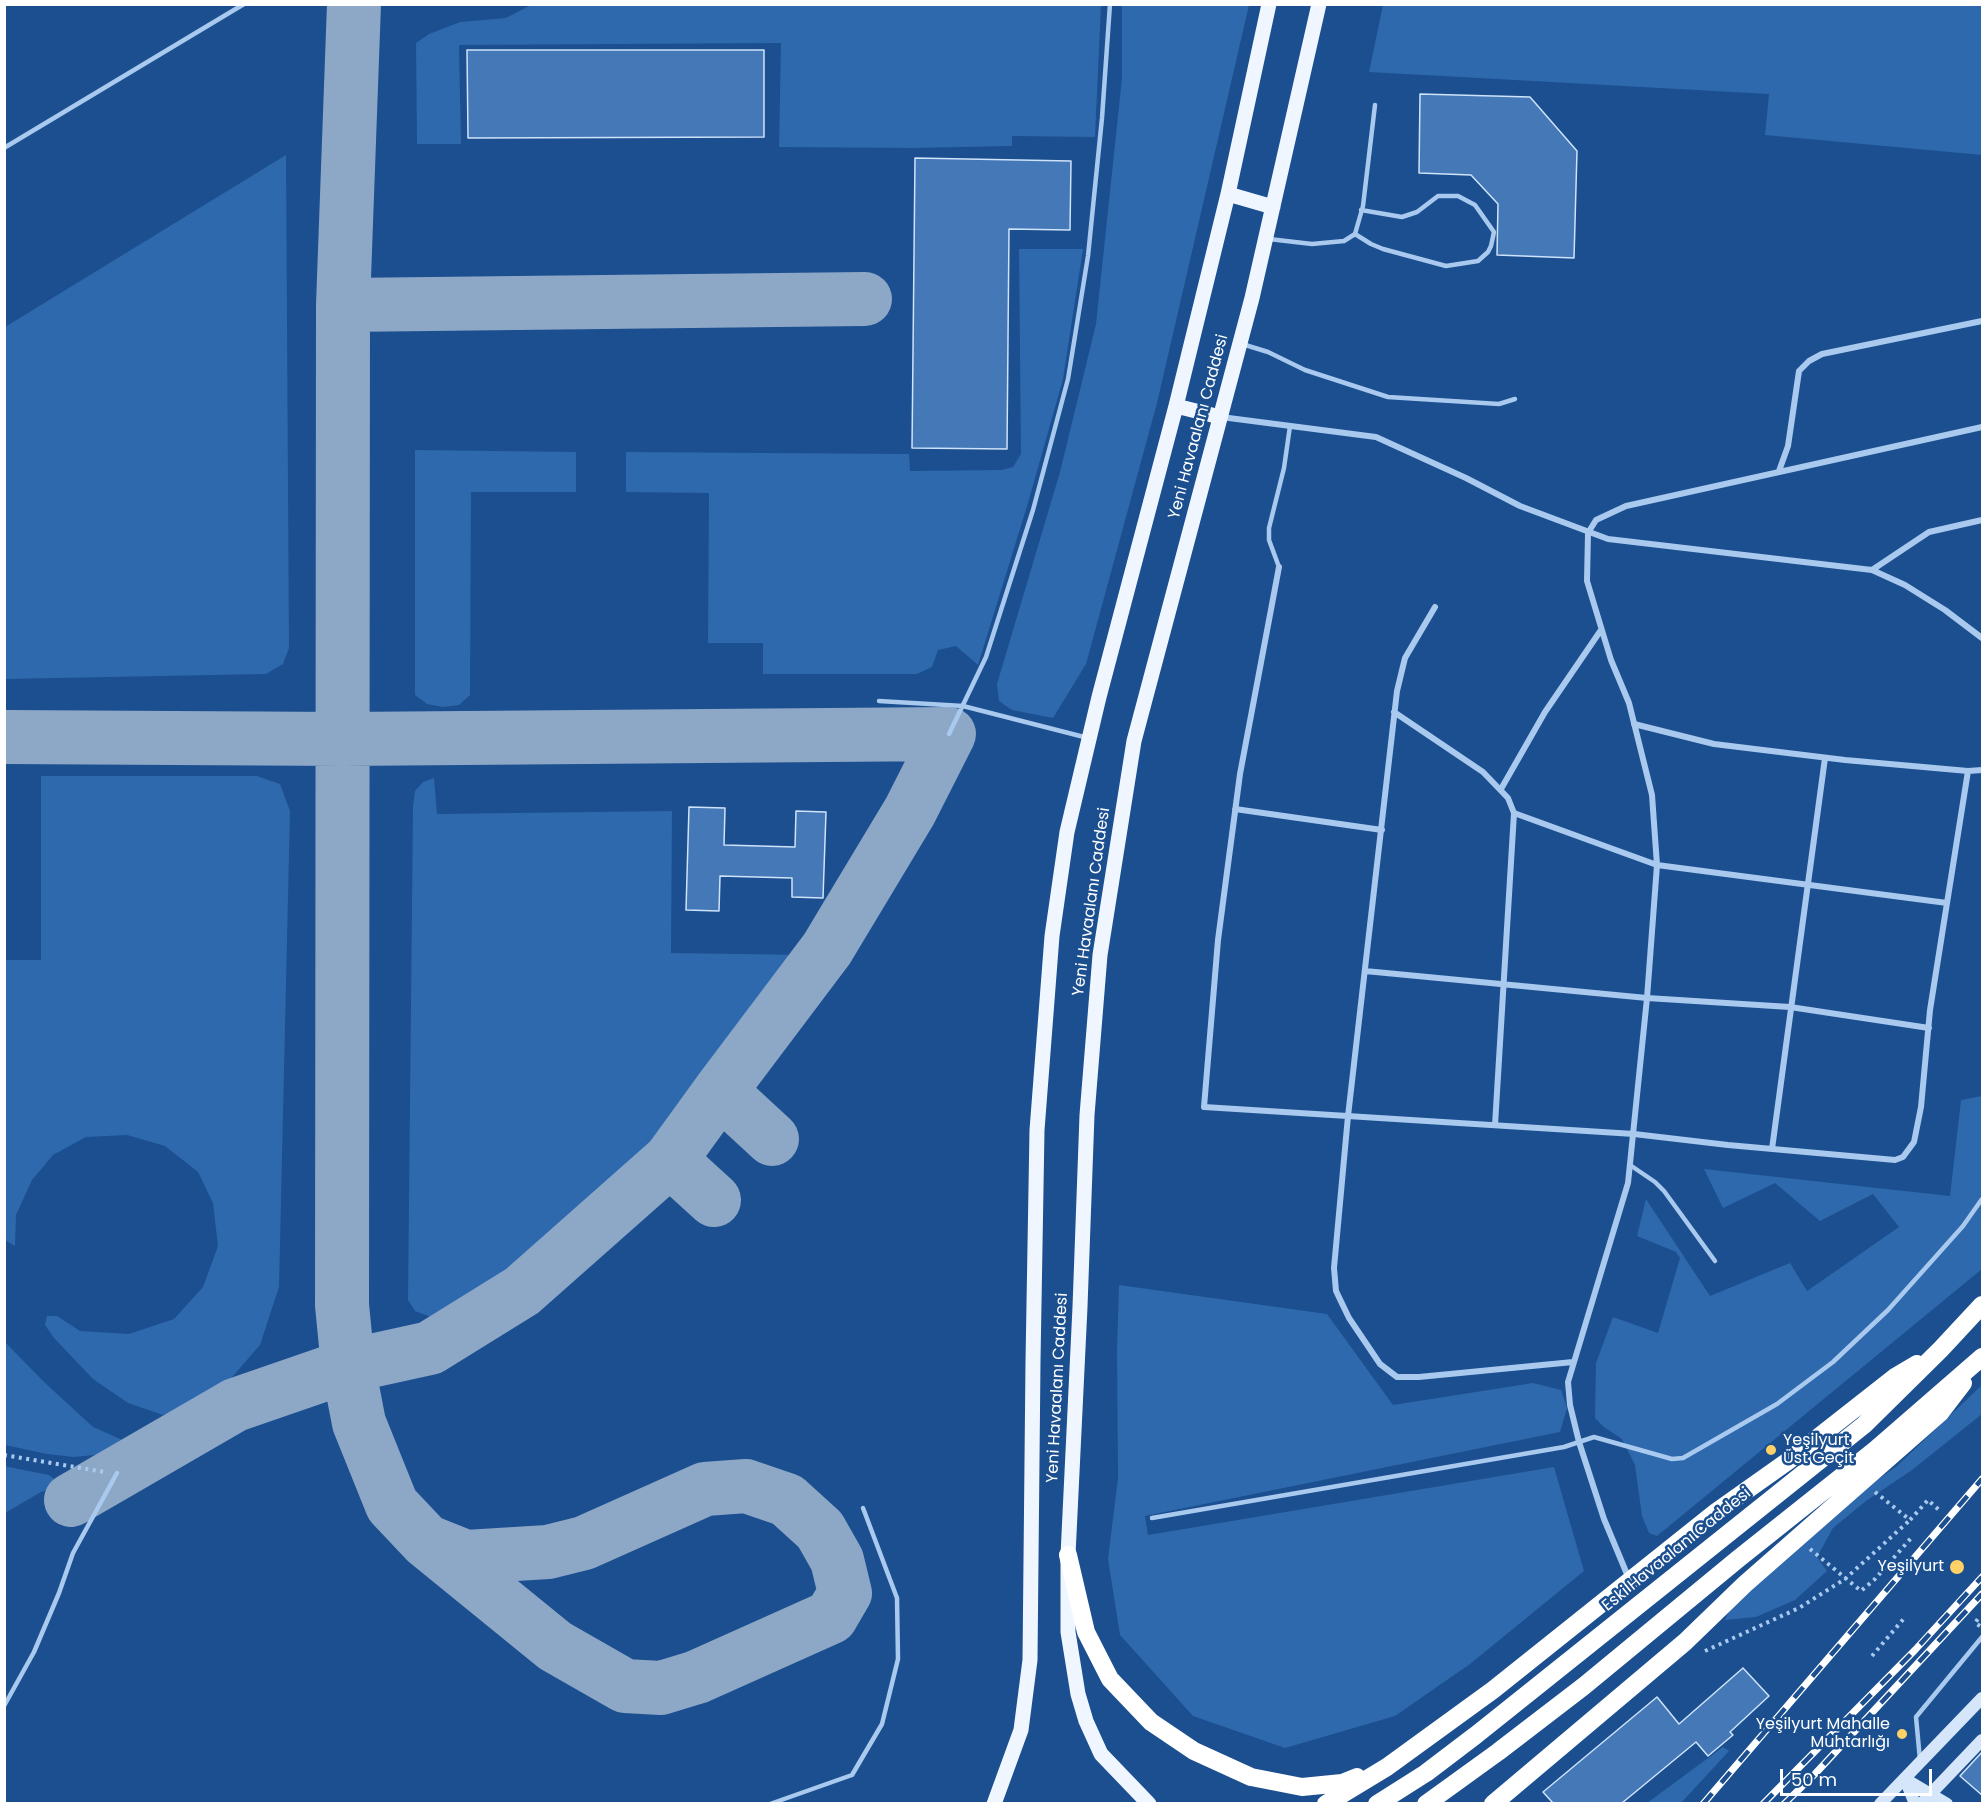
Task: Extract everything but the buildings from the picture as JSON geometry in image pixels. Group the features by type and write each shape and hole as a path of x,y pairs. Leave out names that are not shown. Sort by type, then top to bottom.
{"highway":[{"name":"Eski Havaalanı Caddesi","path":"1377,1803 1426,1773 1476,1735 1864,1425 1983,1305"},
{"path":"1326,1803 1387,1767 1493,1690 1716,1512 1788,1461 1895,1377 1941,1349"},
{"path":"1493,1803 1685,1642 1745,1584 1890,1459 1940,1413 1981,1359"},
{"path":"1426,1803 1498,1752 1584,1686 1737,1559 1875,1450 1981,1359"},
{"path":"1068,1555 1086,1632 1110,1679 1151,1722 1194,1751 1251,1777 1302,1787 1342,1783 1387,1767"}],"main road":[{"name":"Yeni Havaalanı Caddesi","path":"994,1803 1020,1730 1030,1660 1037,1130 1052,936 1067,832 1089,738 1176,406 1227,194 1269,4"},
{"name":"Yeni Havaalanı Caddesi","path":"1149,1803 1101,1754 1086,1721 1078,1694 1068,1632 1068,1555 1087,1115 1100,955 1134,741 1240,344 1320,4"},
{"path":"1227,194 1273,207"},
{"path":"1176,406 1220,417"},
{"path":"1880,1803 1983,1698"},
{"path":"1921,1803 1983,1740"},
{"path":"1905,1779 1947,1803"},
{"path":"1905,1779 1914,1803"}],"street":[{"path":"1779,471 1788,446 1799,371 1809,361 1822,354 1983,321"},
{"path":"1220,417 1376,437 1466,478 1497,496 1608,539 1872,570 1905,585 1945,610 1983,638"},
{"path":"1630,1580 1604,1519 1579,1442 1570,1405 1568,1382 1628,1183 1647,998 1657,865 1652,795 1629,703 1611,660 1587,581 1588,533 1596,520 1626,506 1983,427"},
{"path":"1872,570 1929,532 1983,520"},
{"path":"1279,567 1235,809 1218,940 1204,1107 1634,1134 1895,1160 1903,1157 1914,1142 1921,1107 1929,1028 1968,771"},
{"path":"1435,607 1405,658 1397,691 1348,1116 1334,1268 1335,1291 1349,1318 1380,1364 1397,1377 1419,1377 1573,1362"},
{"path":"1501,789 1545,712 1601,630"},
{"path":"1394,712 1483,772 1509,798 1514,813 1495,1125"},
{"path":"1634,724 1714,744 1825,758 1968,771 1983,770"},
{"path":"1772,1149 1825,758"},
{"path":"1235,809 1382,830"},
{"path":"1514,813 1657,865 1947,903"},
{"path":"1365,971 1647,998 1790,1007 1929,1028"}],"lane":[{"path":"4,148 244,4"},
{"path":"949,734 986,657 1033,510 1068,380 1088,256 1102,118 1110,4"},
{"path":"1266,238 1312,244 1344,241 1355,234 1361,210 1375,105"},
{"path":"1355,234 1383,249 1446,266 1478,261 1491,246 1494,232 1476,205 1458,196 1438,196 1417,212 1402,217 1361,210"},
{"path":"1240,344 1268,352 1316,374 1388,397 1480,404 1498,404 1515,399"},
{"path":"1279,567 1269,540 1269,528 1284,468 1290,426"},
{"path":"879,701 963,706 1089,738"},
{"path":"1630,1165 1664,1191 1716,1261"},
{"path":"1152,1518 1564,1447 1594,1437 1672,1459 1683,1458 1777,1404 1833,1362 1888,1310 1963,1226 1983,1199"},
{"path":"4,1706 34,1652 59,1593 73,1552 117,1473"},
{"path":"770,1803 852,1775 882,1724 898,1659 897,1598 863,1508"},
{"path":"1920,1762 1916,1717 1983,1637"}],"path":[{"path":"4,1455 54,1465 117,1473"},
{"path":"1861,1482 1910,1520"},
{"path":"1697,1654 1799,1608 1845,1579 1910,1520 1928,1500 1939,1510"},
{"path":"1797,1538 1861,1591 1875,1579 1912,1537"},
{"path":"1872,1656 1906,1616"},
{"path":"1980,1616 1976,1623 1983,1628"}],"shaded area":[{"path":"531,5 1101,5 1095,137 1012,136 1012,146 779,147 781,43 459,45 461,144 417,144 416,43 429,34 460,22 506,18"},
{"path":"1122,5 1249,5 1157,403 1086,664 1053,718 1012,710 999,701 997,684 1060,472 1096,324 1122,78"},
{"path":"1383,5 1982,5 1982,155 1765,135 1769,94 1369,72"},
{"path":"286,155 289,648 283,664 266,674 5,679 5,327"},
{"path":"1019,249 1083,249 1063,379 978,665 956,646 938,650 932,667 917,674 763,674 763,643 708,643 709,493 626,492 626,452 909,454 910,471 1001,470 1013,467 1021,454"},
{"path":"415,450 576,452 576,492 471,492 470,695 459,705 443,707 427,704 415,695"},
{"path":"41,776 257,776 280,784 290,811 279,1287 260,1345 213,1399 163,1415 128,1403 93,1379 54,1338 45,1325 47,1316 57,1316 80,1331 129,1334 174,1319 203,1287 218,1246 213,1203 198,1172 165,1146 127,1135 86,1137 53,1155 32,1180 16,1215 15,1246 5,1240 5,960 41,960"},
{"path":"434,778 437,814 672,811 671,953 810,955 678,1120 571,1227 474,1308 439,1320 415,1311 408,1300 413,806 415,791 423,782"},
{"path":"1982,1096 1982,1269 1657,1536 1649,1533 1642,1516 1635,1465 1622,1439 1595,1418 1596,1363 1613,1317 1658,1333 1680,1258 1676,1252 1637,1236 1646,1199 1710,1296 1790,1263 1807,1291 1899,1227 1873,1194 1820,1221 1775,1183 1723,1208 1704,1169 1950,1196 1961,1100"},
{"path":"1119,1285 1327,1314 1393,1405 1533,1383 1561,1390 1567,1408 1560,1432 1145,1516 1148,1535 1554,1467 1584,1571 1470,1664 1395,1716 1285,1748 1193,1716 1120,1635 1108,1559 1118,1478"},
{"path":"4,1341 93,1427 145,1450 74,1457 5,1445"},
{"path":"1982,1385 1982,1414 1912,1470 1866,1501 1833,1528 1817,1557 1827,1571 1795,1600 1756,1617 1725,1620 1728,1613 1789,1552 1836,1509 1897,1466"},
{"path":"4,1466 49,1475 57,1481 53,1488 41,1492 5,1513"},
{"path":"1723,1747 1729,1751 1681,1803 1647,1803"}],"taxiway":[{"path":"354,4 343,305 342,1305 348,1366 359,1423 392,1505 426,1541 555,1646 625,1686 661,1688 697,1677 831,1617 845,1593 837,1560 820,1530 787,1500 746,1486 705,1489 584,1543 548,1552 466,1557 426,1541"},
{"path":"343,305 865,299"},
{"path":"4,737 344,739 949,734 910,811 827,949 720,1091 772,1139"},
{"path":"714,1200 670,1160 720,1091"},
{"path":"71,1500 235,1405 348,1366 430,1348 522,1291 670,1160"}],"railway":[{"path":"1703,1804 1982,1479"},
{"path":"1763,1804 1915,1650 1982,1577"},
{"path":"1784,1804 1815,1774 1982,1594"}],"place":[{"name":"Yeşilyurt Üst Geçit","path":"1771,1450"},
{"name":"Yeşilyurt","path":"1957,1567"},
{"name":"Yeşilyurt Mahalle Muhtarlığı","path":"1902,1734"}]}
